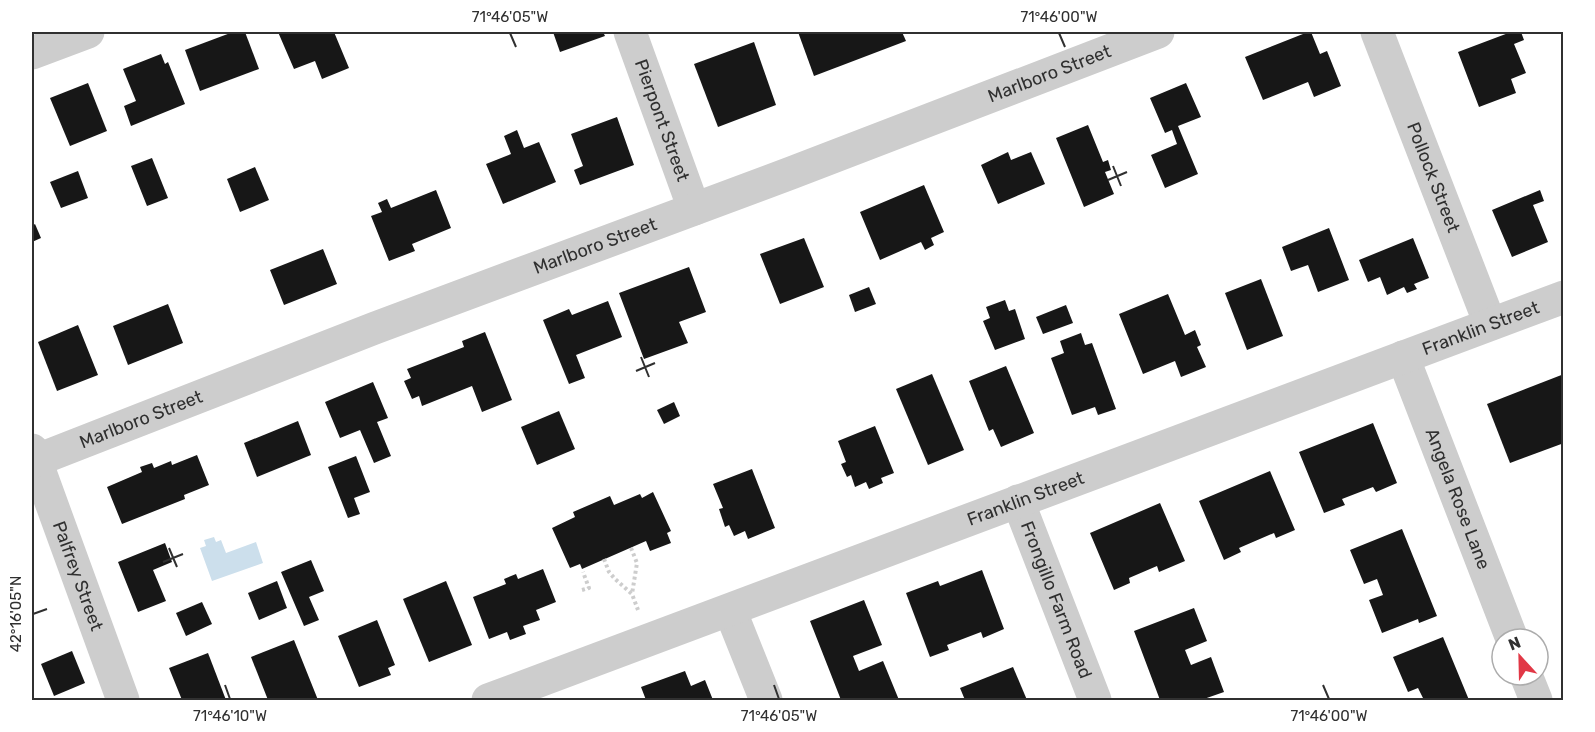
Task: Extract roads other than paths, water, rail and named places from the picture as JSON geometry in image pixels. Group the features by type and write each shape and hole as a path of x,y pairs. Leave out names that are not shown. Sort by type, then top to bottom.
{"street":[{"path":"32,53 87,32"},
{"name":"Pierpont Street","path":"630,32 694,209"},
{"name":"Marlboro Street","path":"33,458 1158,32"},
{"name":"Pollock Street","path":"1377,32 1490,324"},
{"name":"Franklin Street","path":"488,700 1563,297"},
{"name":"Angela Rose Lane","path":"1403,357 1507,627"},
{"name":"Palfrey Street","path":"33,458 123,700"},
{"name":"Frongillo Farm Road","path":"1018,501 1095,700"},
{"path":"730,610 766,700"}],"water":[{"path":"214,537 216,542 221,540 226,553 256,542 263,563 212,581 200,548 206,546 204,540"}]}
